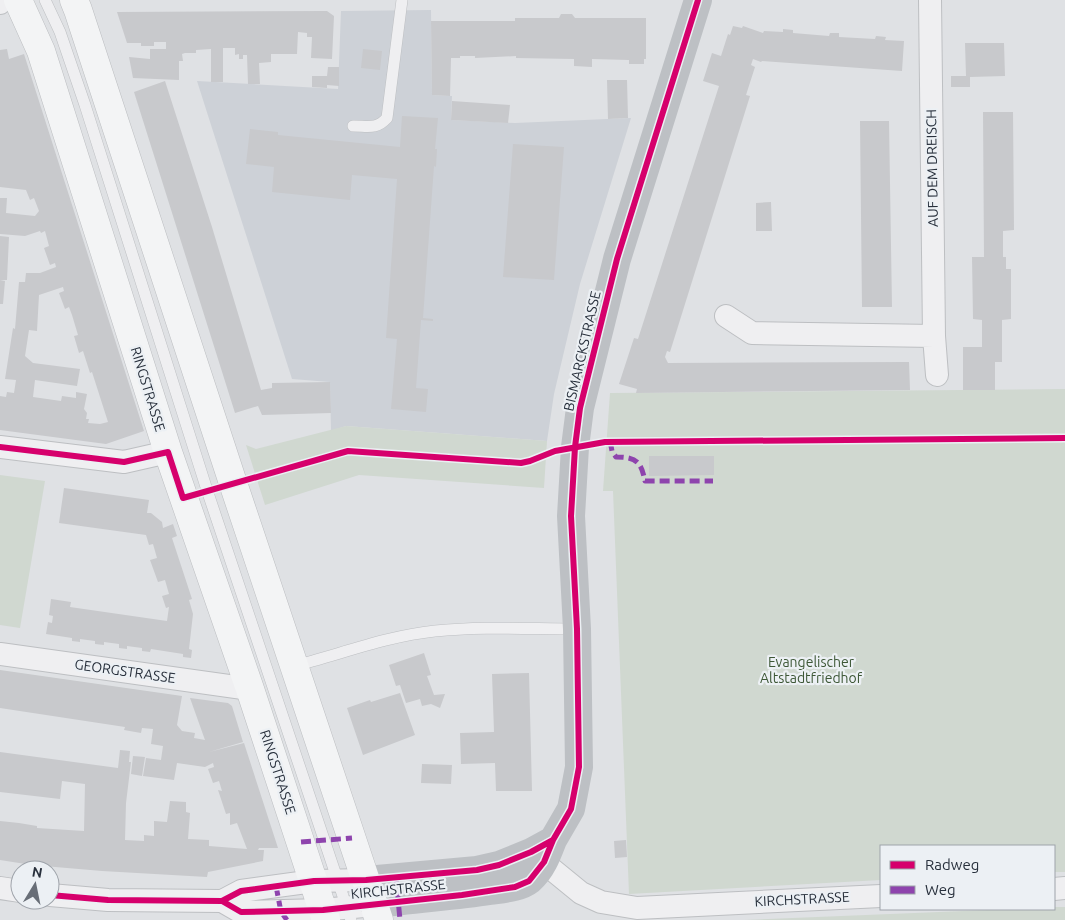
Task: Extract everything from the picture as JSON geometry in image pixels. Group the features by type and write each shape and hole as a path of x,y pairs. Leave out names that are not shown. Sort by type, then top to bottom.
{"main road":[{"name":"RINGSTRASSE","path":"18,0 41,51 168,452 250,689 337,914"},
{"path":"74,0 373,902"}],"street":[{"path":"0,3 3,0"},
{"name":"BISMARCKSTRASSE","path":"539,859 571,809 579,767 577,629 571,516 575,447 580,408 617,259 698,0"},
{"name":"AUF DEM DREISCH","path":"930,0 934,336 937,375"},
{"path":"726,316 752,333 934,336"},
{"path":"0,447 124,462 168,452"},
{"name":"GEORGSTRASSE","path":"0,654 250,689"},
{"name":"KIRCHSTRASSE","path":"222,901 241,912 337,914 477,870 539,859"},
{"name":"KIRCHSTRASSE","path":"539,859 552,883 577,890 601,902 637,908 880,896"},
{"name":"KIRCHSTRASSE","path":"60,896 108,900 222,901 241,891 325,880 373,902 462,895 515,887 539,859"},
{"name":"KIRCHSTRASSE","path":"422,920 462,895"}],"lane":[{"path":"45,0 60,32 85,105 209,497 325,880"},
{"path":"353,126 380,125 387,118 402,0"},
{"path":"294,666 388,639 434,631 577,629"}],"shaded area":[{"path":"431,10 432,95 452,96 451,120 515,123 631,118 580,284 554,394 547,441 346,426 331,431 330,382 292,379 197,81 338,89 341,11"}],"green space":[{"name":"Evangelischer Altstadtfriedhof","path":"1065,389 1065,872 1055,872 1055,845 880,845 880,880 629,894 613,491 603,491 610,393"},
{"path":"346,426 547,441 544,488 359,475 265,505 246,445 256,449"},
{"path":"0,475 45,481 20,628 0,625"},
{"path":"1055,907 1065,907 1065,920 744,920 988,910 1055,910"}],"building":[{"path":"327,11 334,16 332,59 311,58 312,37 307,37 307,33 298,32 297,54 271,54 271,62 259,63 260,84 248,84 247,55 243,55 243,59 239,59 239,54 235,55 235,48 223,48 223,82 211,82 211,49 196,50 196,53 182,54 183,61 179,61 179,80 133,78 129,57 150,59 150,49 166,49 166,42 154,42 154,46 141,46 141,43 127,43 117,12"},
{"path":"561,14 572,14 575,18 646,18 646,59 644,59 644,64 629,64 629,60 592,59 592,67 574,66 574,59 516,58 516,56 475,58 475,56 460,56 460,58 451,58 450,96 432,95 431,21 515,21 515,18 559,18"},
{"path":"733,26 742,28 743,26 763,33 764,31 783,32 783,29 793,30 793,33 829,36 830,33 839,33 839,37 875,39 876,36 886,37 885,40 904,41 902,71 761,62 753,59 751,65 755,67 746,95 750,96 670,352 667,351 665,357 668,363 909,362 910,390 636,393 637,389 619,384 634,338 638,339 719,86 703,81 712,53 721,56 728,34 730,35"},
{"path":"965,43 1004,43 1005,76 970,77 970,87 951,87 951,76 966,76"},
{"path":"7,49 9,59 24,54 144,431 106,444 0,430 0,396 6,397 7,392 14,393 16,380 5,379 13,328 15,329 19,282 25,282 26,273 40,273 56,267 55,263 50,265 44,248 49,246 45,231 25,236 0,234 0,198 7,198 6,213 35,216 39,211 34,198 30,200 26,190 0,187 0,50","holes":["63,287 64,291 59,293 65,309 69,307 72,315 78,335 74,336 79,353 83,351 90,373 92,372 108,422 100,424 88,423 89,419 86,419 87,413 84,409 87,394 76,392 76,398 62,396 61,401 33,397 35,380 77,386 80,369 33,363 25,356 29,330 37,331 39,295"]},
{"path":"363,49 382,51 380,70 361,68"},
{"path":"328,67 339,67 339,86 327,85 327,88 312,87 312,76 327,76"},
{"path":"607,80 627,80 628,118 608,119"},
{"path":"165,81 212,227 261,390 272,388 272,383 330,382 331,413 262,415 258,406 235,413 134,92"},
{"path":"452,101 510,105 508,123 451,120"},
{"path":"983,112 1013,112 1014,230 1003,231 1003,257 1006,257 1006,269 1011,269 1011,319 1002,320 1002,362 995,362 995,390 963,390 963,347 982,347 982,320 973,319 972,257 984,257"},
{"path":"402,116 438,118 435,149 437,149 436,167 434,166 423,318 433,319 433,321 421,320 416,388 428,389 426,412 391,409 397,339 386,338 397,179 352,175 350,200 272,192 274,167 246,164 250,129 278,132 278,135 400,147"},
{"path":"860,121 889,121 892,307 862,307"},
{"path":"513,144 564,147 554,280 503,277"},
{"path":"771,202 772,231 756,231 756,203"},
{"path":"0,236 9,237 7,280 0,280"},
{"path":"0,280 5,281 3,304 0,304"},
{"path":"649,456 714,456 714,475 649,476"},
{"path":"64,488 149,500 147,513 151,513 162,522 163,528 173,524 177,536 172,538 192,599 189,600 193,614 189,649 192,650 191,658 183,657 183,654 151,649 150,652 142,651 142,648 127,646 127,649 119,648 119,644 104,642 104,645 95,644 95,641 80,639 80,642 72,641 72,638 46,634 48,622 52,623 53,616 49,615 51,599 71,602 70,607 167,621 169,607 166,608 162,596 169,594 165,580 158,582 150,560 157,558 153,544 149,545 146,535 59,523"},
{"path":"424,653 431,675 427,676 434,695 445,694 440,708 431,704 422,706 420,699 406,703 400,685 396,686 389,665"},
{"path":"0,670 182,696 177,725 182,731 195,733 194,738 205,740 190,698 228,703 232,706 243,742 209,752 244,743 278,848 259,848 258,850 264,850 263,861 208,872 207,877 60,867 60,860 10,860 10,862 0,860 0,821 37,826 37,828 84,831 85,784 62,781 60,799 0,792 0,752 118,768 120,750 130,751 129,762 131,762 126,803 125,840 144,841 144,835 154,836 154,821 167,822 170,801 186,802 186,812 190,813 188,839 209,840 209,846 247,849 237,823 230,825 230,813 226,814 218,790 222,791 219,781 213,783 208,769 214,767 213,763 205,767 177,763 174,780 143,776 146,758 161,760 163,746 151,744 153,729 142,728 141,733 124,730 125,727 0,708"},
{"path":"529,673 532,791 496,791 495,763 461,764 460,733 494,732 492,674"},
{"path":"400,693 415,735 363,755 347,708"},
{"path":"133,756 145,757 142,776 131,774"},
{"path":"422,764 452,765 451,784 421,783"},
{"path":"626,840 627,857 615,858 614,841"}],"marked path":[{"path":"610,441 612,451 616,457 629,458 640,465 645,481 713,481"},
{"path":"301,842 352,838"},
{"path":"396,877 400,920"},
{"path":"276,886 281,912 287,920"}],"cycle path":[{"path":"60,896 108,900 222,901 241,891 314,881 366,880 477,870 499,865 531,852 553,840 571,809 579,767 577,629 571,516 575,447 580,408 617,259 698,0"},
{"path":"0,447 124,462 168,452 183,498 348,451 521,463 555,451 605,442 1065,438"},
{"path":"222,901 241,912 323,910 462,895 515,887 529,881 544,862 553,840"}]}
